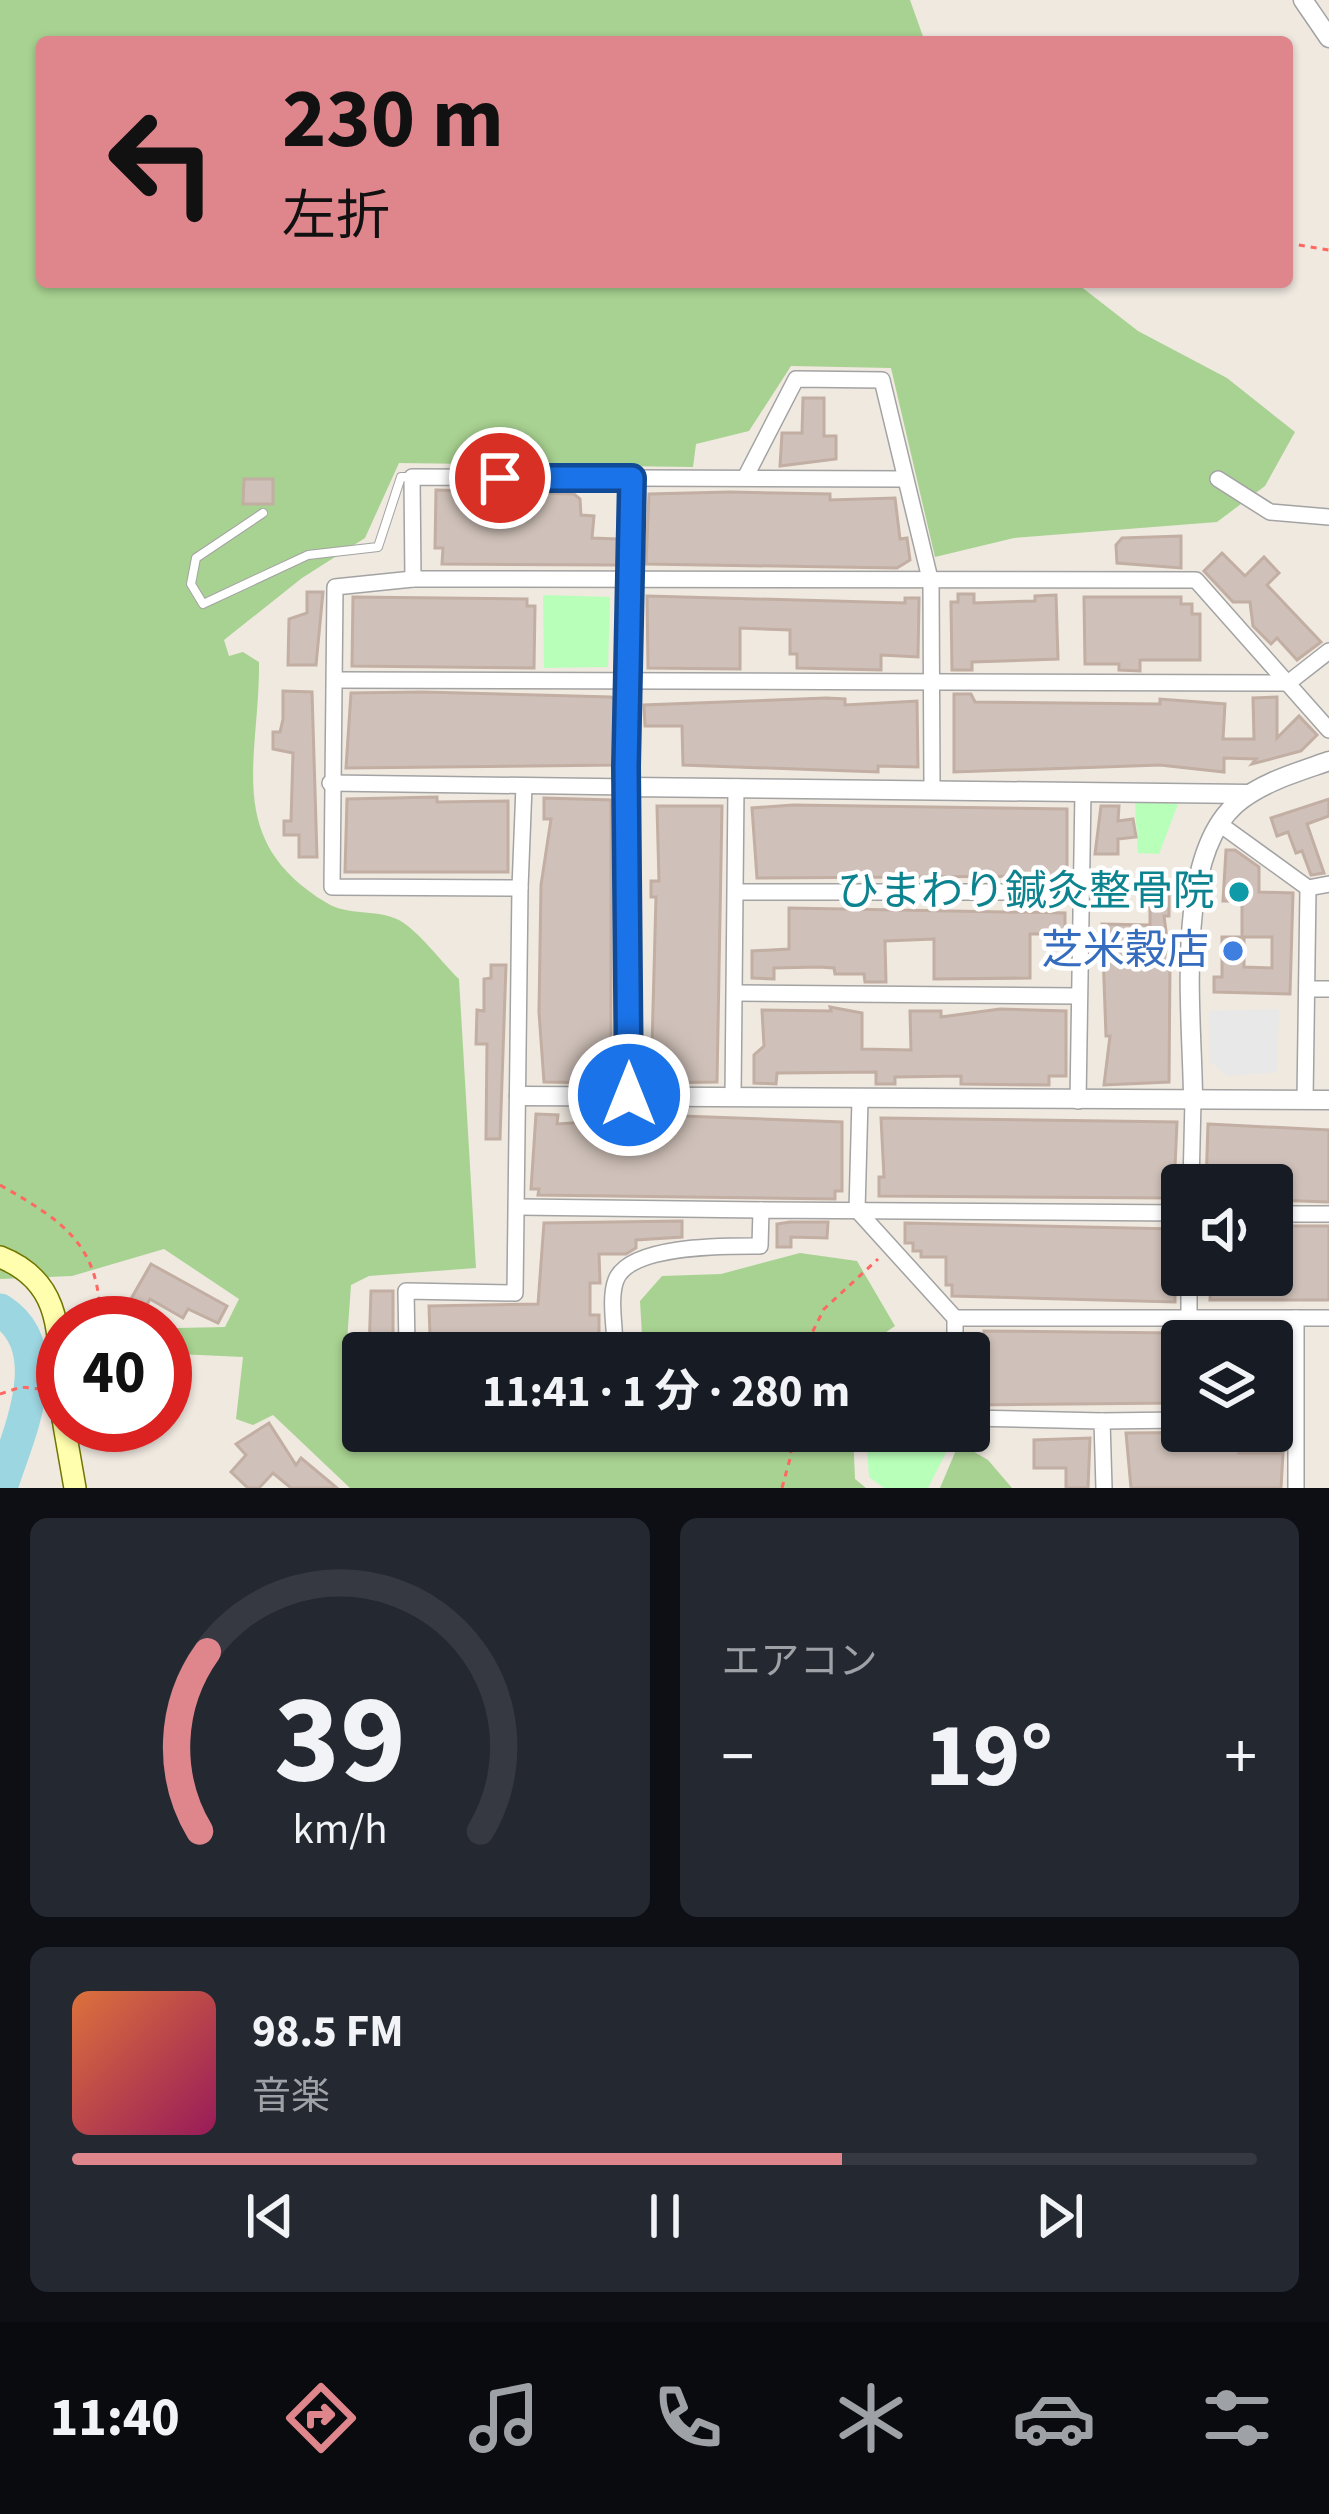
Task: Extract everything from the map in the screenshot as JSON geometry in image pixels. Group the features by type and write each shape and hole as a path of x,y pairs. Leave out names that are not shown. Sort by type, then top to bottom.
{"main road":[{"path":"0,1257 33,1276 48,1296"},
{"path":"68,1452 75,1488"}],"street":[{"path":"1303,0 1329,38"},
{"path":"746,476 796,380 882,380 931,583 932,787"},
{"path":"413,579 412,477 904,479"},
{"path":"629,1095 627,681 632,478"},
{"path":"1218,479 1270,512 1329,517"},
{"path":"520,888 332,887 335,587 413,579 1196,580 1329,730"},
{"path":"334,680 1288,683 1329,652"},
{"path":"330,783 1249,794 1329,761"},
{"path":"524,787 515,1292 406,1291 407,1347 615,1347 615,1282 623,1269 686,1247 760,1246 761,1210"},
{"path":"733,1096 736,787"},
{"path":"1078,1101 1083,790"},
{"path":"1191,1164 1196,881 1221,825 1249,794"},
{"path":"1221,825 1308,888 1329,884"},
{"path":"1305,1100 1308,888"},
{"path":"736,892 1079,892"},
{"path":"1308,988 1329,989"},
{"path":"736,993 1078,997"},
{"path":"519,1096 1329,1100"},
{"path":"860,1100 857,1210 955,1318 955,1332"},
{"path":"519,1207 1161,1213"},
{"path":"1293,1214 1329,1214"},
{"path":"1189,1296 1189,1316"},
{"path":"955,1318 1329,1318"},
{"path":"1296,1318 1296,1488"},
{"path":"990,1418 1161,1420"},
{"path":"1102,1420 1104,1488"}],"lane":[{"path":"263,513 196,558 191,584 203,604 308,554 378,547 401,477 412,477"}],"path":[{"path":"1293,244 1329,250"},
{"path":"0,1185 64,1227 91,1257 96,1296"},
{"path":"812,1332 824,1309 863,1278 888,1244"},
{"path":"0,1394 21,1387 36,1389"},
{"path":"782,1488 791,1452"}],"green space":[{"path":"0,0 910,0 923,36 36,36 36,288 1083,288 1138,331 1227,378 1295,432 1265,486 1217,522 1014,538 935,557 891,368 791,366 749,431 696,444 693,467 399,463 365,538 302,578 224,640 229,656 243,652 259,662 254,796 272,853 294,879 327,903 407,925 459,979 476,1268 369,1276 351,1285 348,1332 342,1332 342,1452 854,1452 855,1479 866,1488 350,1488 273,1415 253,1425 236,1419 243,1357 192,1355 192,1328 225,1327 239,1299 164,1249 72,1276 0,1279"},
{"path":"543,595 610,597 608,667 544,668"},
{"path":"1135,801 1178,804 1159,854 1138,853"},
{"path":"800,1253 857,1261 895,1326 886,1332 642,1332 640,1301 662,1276 721,1274"},
{"path":"867,1452 946,1452 928,1488 884,1488 869,1477"},
{"path":"955,1452 974,1452 988,1460 1012,1488 940,1488"}],"shaded area":[{"path":"1279,1009 1277,1072 1228,1076 1209,1061 1209,1011"}],"building":[{"path":"803,398 824,398 824,436 836,436 836,459 780,466 782,433 802,433"},
{"path":"244,479 273,479 273,504 243,504"},
{"path":"436,490 574,494 580,499 581,515 594,516 592,538 617,539 617,565 442,564 443,548 435,548"},
{"path":"649,494 830,494 830,500 895,498 900,539 907,538 910,560 897,568 646,564"},
{"path":"1181,536 1181,568 1117,563 1116,545 1122,538"},
{"path":"1222,553 1245,576 1264,557 1279,573 1267,585 1321,642 1297,660 1277,638 1271,644 1253,626 1250,602 1233,602 1204,571"},
{"path":"307,592 323,592 316,665 288,665 289,619 307,613"},
{"path":"958,594 974,594 974,603 1035,601 1035,596 1056,595 1058,659 972,662 972,670 952,670 951,602 958,602"},
{"path":"647,596 905,603 905,598 919,598 918,657 881,655 881,670 797,668 797,654 790,654 790,630 740,628 740,669 648,668"},
{"path":"353,597 527,599 527,606 535,606 534,668 352,666"},
{"path":"1084,597 1181,597 1181,604 1192,604 1192,614 1200,614 1200,660 1140,660 1140,671 1119,670 1119,664 1085,664"},
{"path":"283,691 312,692 317,857 299,857 299,835 284,835 284,821 291,821 293,753 273,749 273,732 280,732 283,719"},
{"path":"351,693 611,697 617,701 616,765 346,768"},
{"path":"954,694 971,694 975,702 1160,704 1160,699 1225,704 1223,739 1254,739 1253,698 1277,697 1277,738 1299,716 1317,735 1301,751 1252,764 1256,759 1224,758 1224,772 1160,765 954,772"},
{"path":"845,699 845,705 917,701 918,767 878,766 878,772 683,765 682,726 645,726 644,705"},
{"path":"437,797 437,802 508,801 508,872 345,872 347,799"},
{"path":"544,798 611,800 611,1080 605,1083 544,1082 539,1012 541,885 551,819 544,819"},
{"path":"1329,799 1329,816 1307,824 1324,873 1311,875 1302,851 1296,853 1288,832 1277,836 1271,818"},
{"path":"657,806 722,806 717,1082 651,1083 656,897 651,897 651,881 659,881"},
{"path":"1101,806 1119,806 1118,821 1133,819 1136,837 1118,839 1118,854 1095,854"},
{"path":"752,808 1067,809 1067,876 757,878"},
{"path":"1226,850 1235,850 1259,867 1259,892 1293,893 1290,994 1214,992 1214,977 1222,977 1222,937 1242,937 1242,901 1223,901","holes":["1244,937 1272,937 1272,968 1244,967"]},
{"path":"1150,880 1163,880 1163,888 1169,888 1169,916 1164,916 1170,961 1169,1082 1104,1085 1110,1036 1106,1036 1102,924 1150,925"},
{"path":"789,908 1065,913 1065,934 1030,934 1030,978 934,979 934,939 885,941 886,982 865,982 864,974 835,974 834,968 819,967 774,968 774,979 752,978 752,951 789,949"},
{"path":"491,965 506,965 500,1139 486,1139 487,1044 476,1044 477,1010 484,1011 484,979 491,978"},
{"path":"830,1007 862,1013 862,1049 911,1050 910,1011 941,1011 941,1017 1000,1009 1066,1011 1066,1076 1049,1076 1049,1085 961,1084 961,1076 895,1077 895,1084 876,1084 876,1072 777,1073 776,1084 754,1083 754,1055 764,1046 762,1010 831,1011"},
{"path":"536,1114 558,1115 557,1124 682,1116 842,1122 842,1191 835,1191 835,1199 538,1195 539,1189 531,1189"},
{"path":"881,1118 1177,1122 1175,1164 1161,1164 1161,1198 879,1196 879,1177 884,1177"},
{"path":"1208,1124 1329,1130 1329,1202 1293,1201 1293,1164 1207,1164"},
{"path":"682,1221 682,1237 636,1240 636,1248 626,1254 599,1254 600,1283 590,1283 590,1315 599,1315 599,1332 430,1332 429,1306 538,1304 544,1223"},
{"path":"828,1222 827,1238 791,1237 791,1247 777,1247 777,1224"},
{"path":"905,1223 1161,1229 1161,1296 1175,1296 1175,1302 952,1296 952,1285 946,1285 946,1257 921,1257 921,1251 913,1251 913,1243 905,1243"},
{"path":"1293,1226 1329,1226 1329,1300 1210,1300 1210,1296 1293,1296"},
{"path":"151,1264 227,1306 218,1323 192,1311 192,1296 133,1296"},
{"path":"371,1291 393,1291 393,1332 370,1332"},
{"path":"984,1331 1161,1333 1161,1403 990,1405 990,1332"},
{"path":"269,1423 296,1465 301,1458 337,1488 291,1488 273,1473 259,1488 248,1488 231,1472 246,1455 236,1444"},
{"path":"1126,1433 1161,1433 1161,1452 1283,1453 1281,1488 1131,1488"},
{"path":"1090,1438 1088,1488 1066,1488 1066,1468 1034,1468 1034,1440"}],"waterway":[{"path":"0,1310 18,1327 28,1347 31,1370 24,1419 1,1488"}],"place":[{"name":"ひまわり鍼灸整骨院","path":"1239,892"},
{"name":"芝米穀店","path":"1233,951"}],"route":[{"path":"500,478 632,478 626,767 630,787 629,1095"}]}
